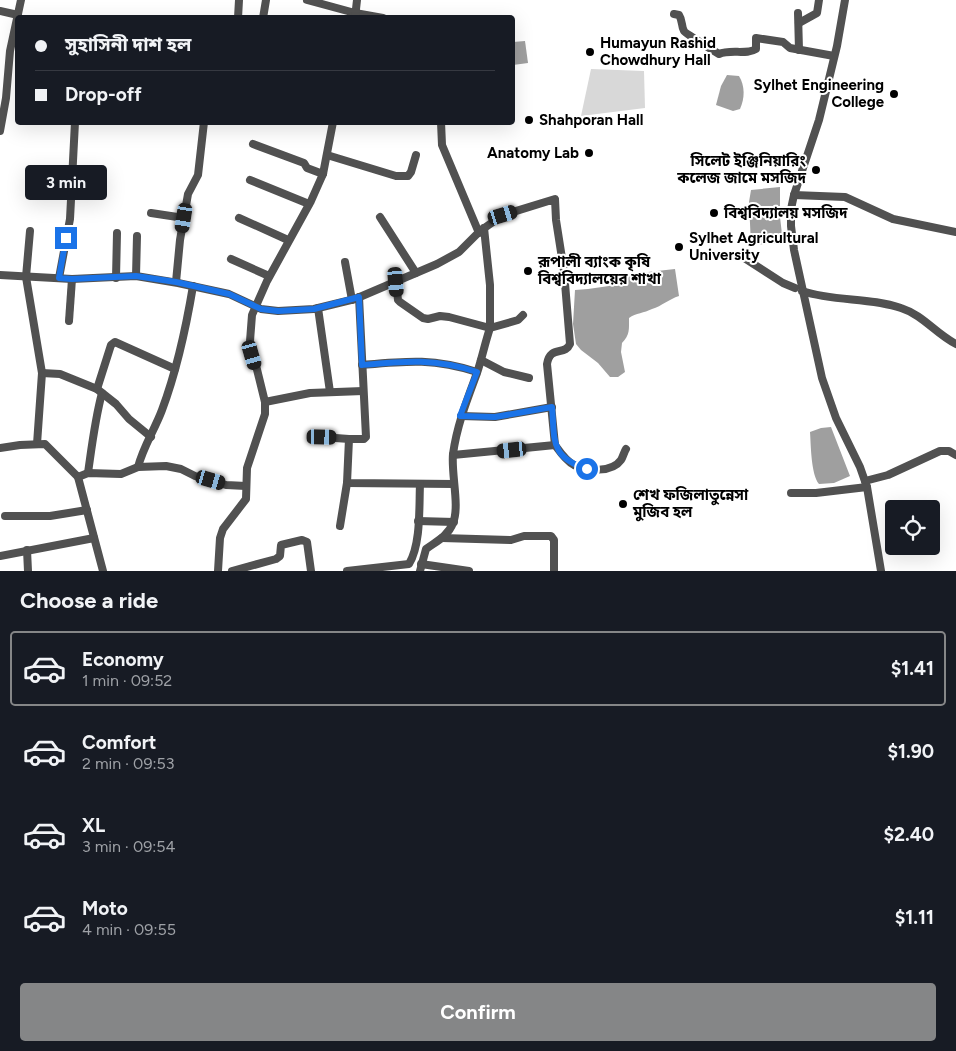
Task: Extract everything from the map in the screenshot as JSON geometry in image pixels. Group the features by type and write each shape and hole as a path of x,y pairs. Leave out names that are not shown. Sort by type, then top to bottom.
{"street":[{"path":"0,11 18,15 20,0"},
{"path":"238,15 239,0"},
{"path":"264,15 266,0"},
{"path":"307,0 355,15 357,0"},
{"path":"798,23 817,13 819,0"},
{"path":"844,0 834,56 819,120 794,195 791,209 791,226 799,289 822,378 836,418 866,484 881,571"},
{"path":"798,12 799,50"},
{"path":"674,14 679,15 682,19 682,28 686,34 694,37 719,54 732,50 752,52 756,49 756,38 783,42 790,48 834,56"},
{"path":"0,131 9,68 14,51"},
{"path":"0,68 9,68"},
{"path":"59,278 70,219 75,125"},
{"path":"176,282 188,194 198,175 204,125"},
{"path":"218,571 220,538 223,529 246,499 247,468 265,414 265,402 250,340 250,326 255,306 323,174 331,125"},
{"path":"441,125 442,145 482,230 490,285 490,328 477,372 460,416 453,455 454,522 447,535 426,548 420,568 469,571"},
{"path":"253,144 304,163 307,168 323,174"},
{"path":"327,155 396,176 408,176 416,155"},
{"path":"250,180 309,204"},
{"path":"794,195 845,197 893,219 956,232"},
{"path":"0,275 72,279 136,276 176,282 229,294 261,309 278,311 318,308 355,298 416,273 459,252 482,230 503,215 554,199 564,271 570,344 566,349 552,353 547,364 555,445 573,465 596,469 613,467 621,460 626,449"},
{"path":"151,213 184,218"},
{"path":"380,217 416,273"},
{"path":"239,218 288,240"},
{"path":"30,231 26,277 42,373 37,444"},
{"path":"116,278 117,233"},
{"path":"136,276 137,236"},
{"path":"741,256 783,283 799,289 832,298 847,298 899,307 919,316 948,340 956,344"},
{"path":"232,260 269,276"},
{"path":"322,437 366,439 362,365 355,298 345,262"},
{"path":"69,320 72,279"},
{"path":"396,282 398,300 423,318 449,317 490,328 518,320 524,315"},
{"path":"138,467 162,410 175,369 193,286"},
{"path":"318,308 330,392"},
{"path":"88,473 99,391 111,345 115,342 175,369"},
{"path":"481,360 504,372 529,378"},
{"path":"362,365 426,361 457,366 477,372"},
{"path":"42,373 60,374 99,391 116,404 130,420 151,437"},
{"path":"265,402 300,394 363,391"},
{"path":"460,416 495,417 552,407"},
{"path":"340,526 347,483 349,439"},
{"path":"0,448 45,444 78,477 103,571"},
{"path":"453,455 555,445"},
{"path":"791,493 816,493 866,484 940,450 949,451 956,455"},
{"path":"78,477 88,473 121,474 138,467 166,466 181,469 195,476 226,485 246,486"},
{"path":"347,483 454,484"},
{"path":"347,571 410,564 413,558 418,521 420,484"},
{"path":"5,516 50,516 87,510"},
{"path":"418,521 454,522"},
{"path":"442,538 511,540 524,536 552,536 554,540 554,571"},
{"path":"0,556 94,538"},
{"path":"232,571 276,559 280,556 281,545 302,540 307,542 311,571"},
{"path":"27,550 28,571"}],"shaded area":[{"path":"525,41 528,63 515,65 515,42"},
{"path":"591,69 644,71 645,108 581,116"},
{"path":"727,75 739,76 743,88 743,101 740,109 733,111 716,105 721,86"},
{"path":"780,187 780,217 783,243 751,245 749,202 751,190"},
{"path":"675,269 679,296 656,308 629,318 628,332 622,343 621,352 625,372 618,377 610,377 598,363 576,344 573,324 575,290 609,286 639,273"},
{"path":"831,427 850,476 834,483 819,484 814,474 810,432"}],"place":[{"name":"Humayun Rashid Chowdhury Hall","path":"590,52"},
{"name":"Sylhet Engineering College","path":"894,94"},
{"name":"Shahporan Hall","path":"529,120"},
{"name":"Anatomy Lab","path":"589,153"},
{"name":"সিলেট ইঞ্জিনিয়ারিং কলেজ জামে মসজিদ","path":"816,170"},
{"name":"বিশ্ববিদ্যালয় মসজিদ","path":"714,213"},
{"name":"Sylhet Agricultural University","path":"679,247"},
{"name":"রূপালী ব্যাংক কৃষি বিশ্ববিদ্যালয়ের শাখা","path":"528,271"},
{"name":"শেখ ফজিলাতুন্নেসা মুজিব হল","path":"623,504"}],"route":[{"path":"66,238 59,278 136,276 176,282 229,294 261,309 278,311 314,309 359,297 362,365 426,361 457,366 477,372 460,416 495,417 552,407 555,445 573,465 587,469"}]}
